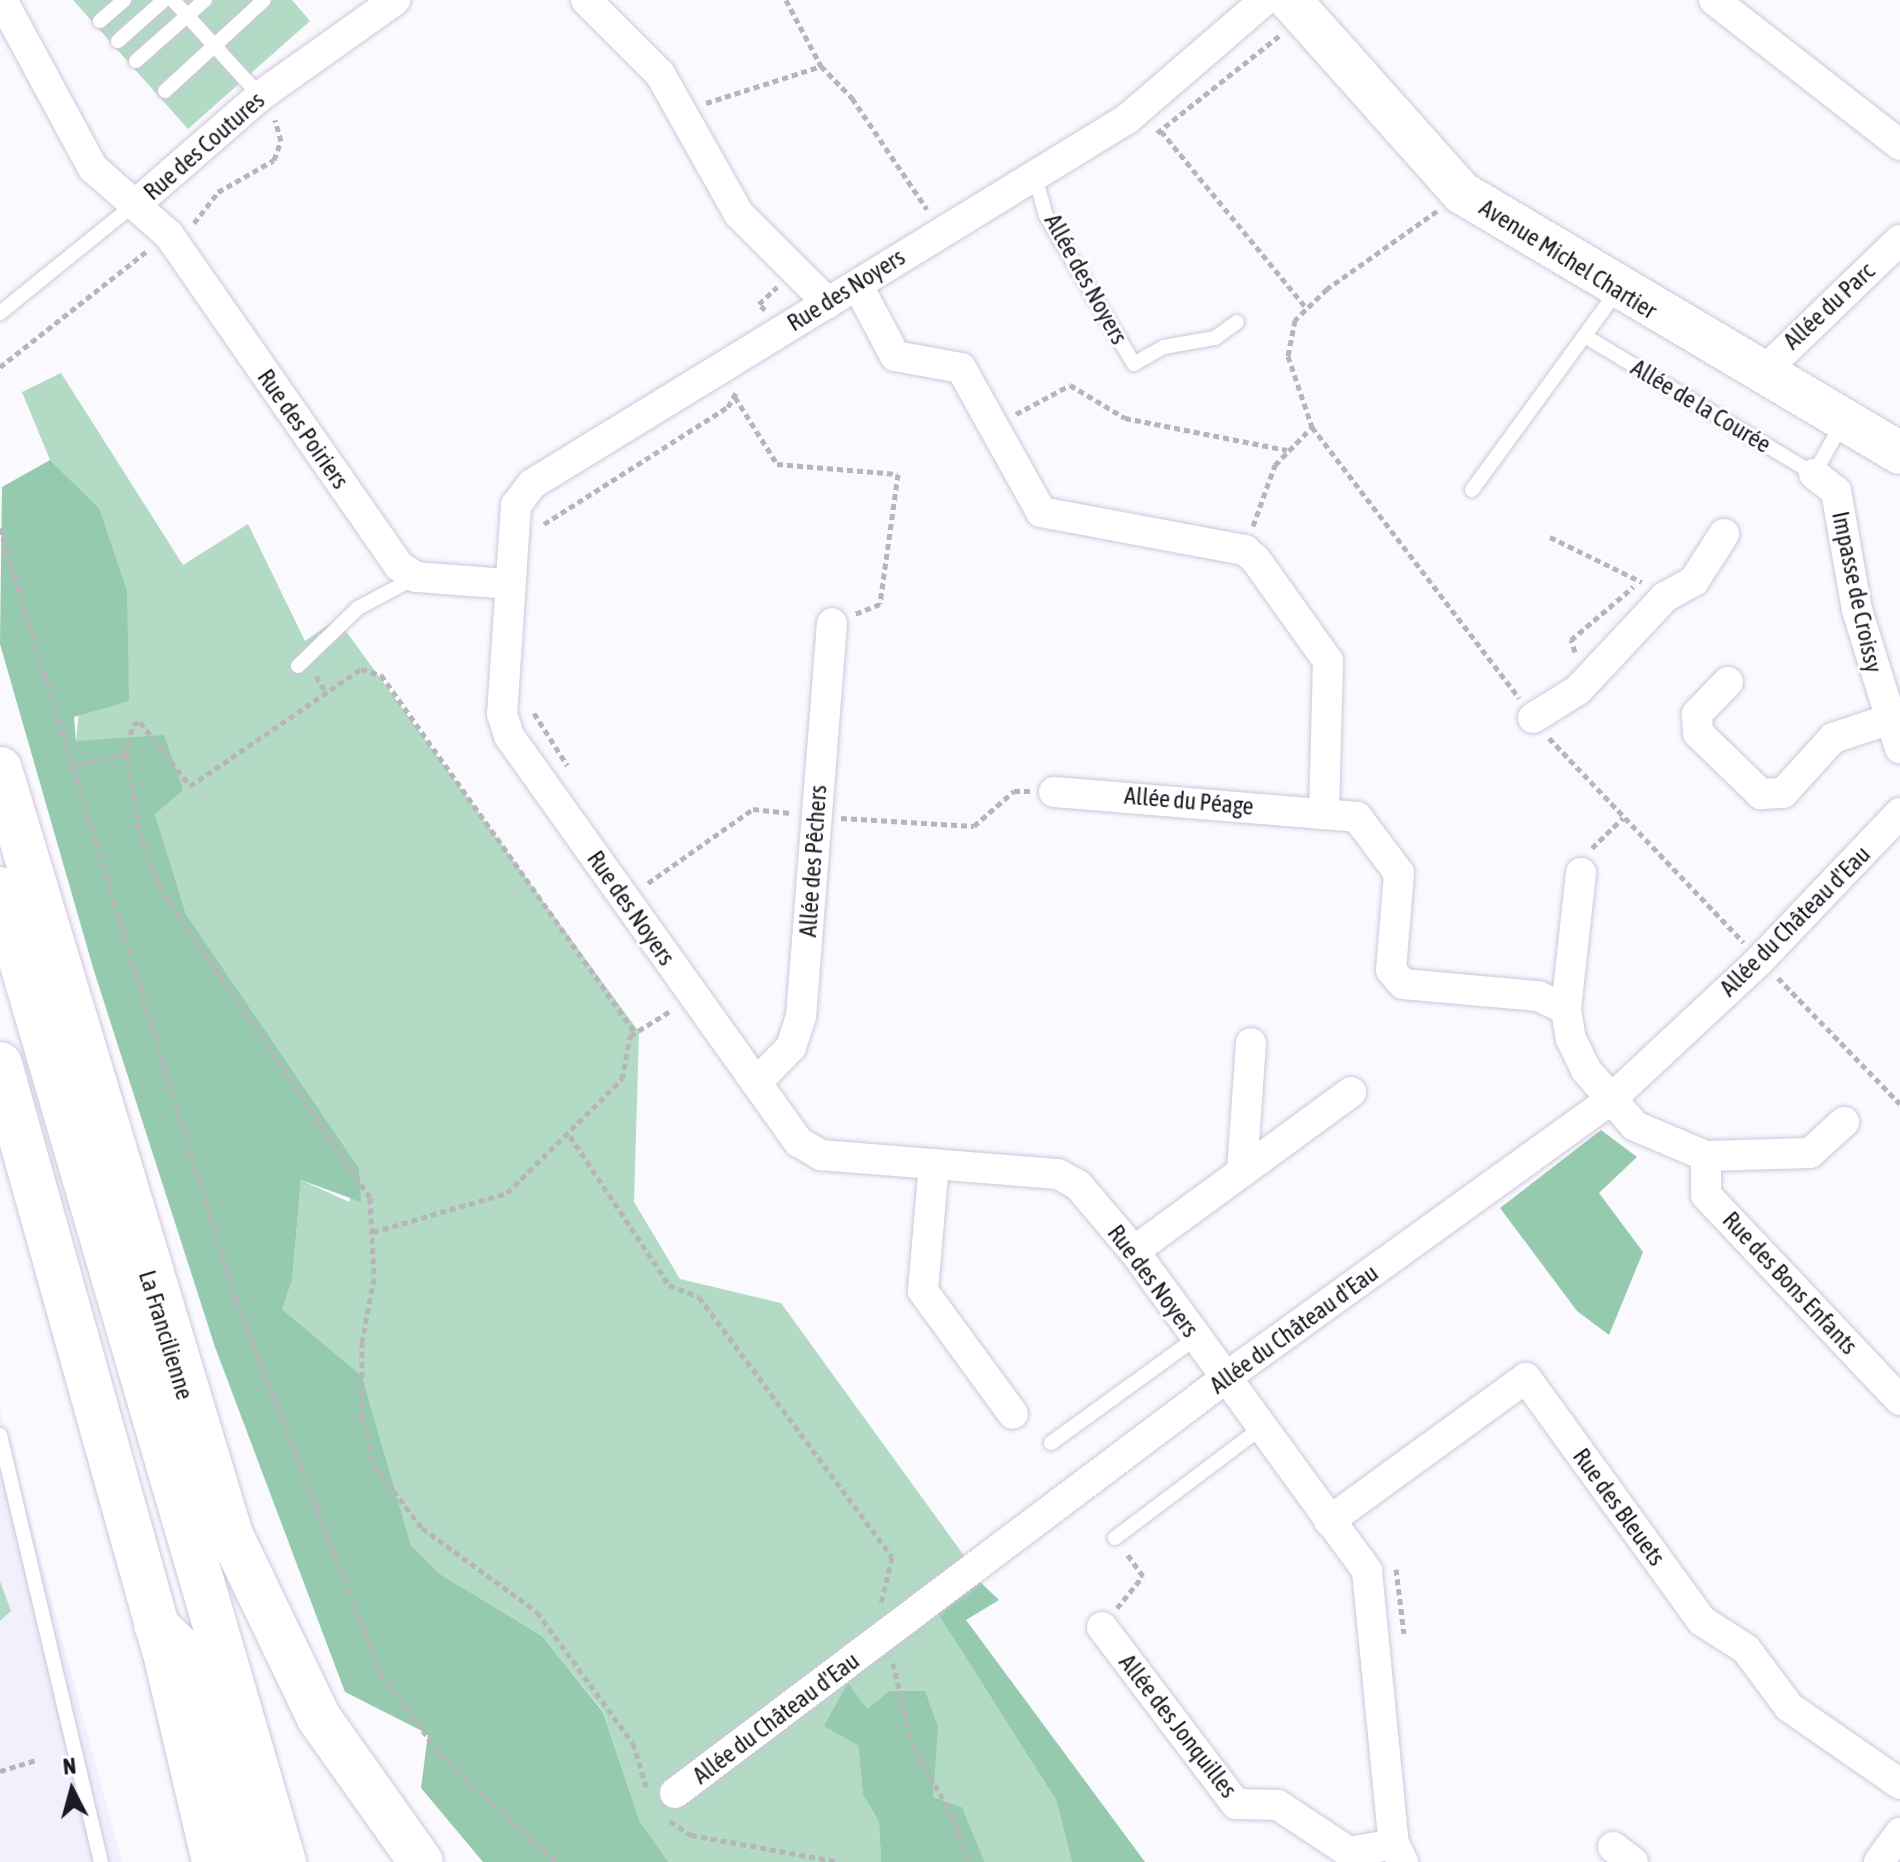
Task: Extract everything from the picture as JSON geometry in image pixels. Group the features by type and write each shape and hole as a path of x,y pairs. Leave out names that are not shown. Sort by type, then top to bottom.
{"main road":[{"name":"Avenue Michel Chartier","path":"1297,8 1462,193 1618,290 1900,453"},
{"name":"La Francilienne","path":"0,769 231,1535 319,1718 421,1862"},
{"path":"0,889 284,1862"},
{"path":"0,1064 156,1625 214,1862"},
{"path":"156,1625 193,1661 250,1862"}],"street":[{"name":"Rue des Coutures","path":"2,0 93,168 118,195 137,203 260,96 395,0"},
{"path":"586,0 660,74 739,214 828,303"},
{"name":"Rue des Noyers","path":"1265,0 1127,119 532,484 516,505 502,714 509,736 799,1142 821,1155 1058,1174 1078,1185 1134,1251 1367,1571 1399,1853"},
{"path":"1714,0 1900,145"},
{"name":"Rue des Poiriers","path":"137,203 169,235 399,566 416,577"},
{"name":"Allée du Parc","path":"1761,374 1900,240"},
{"path":"858,286 895,356 961,368 1041,512 1245,550 1328,661 1324,814 1357,817 1399,873 1391,970 1403,984 1538,996 1566,1009"},
{"name":"Impasse de Croissy","path":"1814,474 1836,491 1887,720 1900,748"},
{"path":"1533,718 1578,690 1665,597 1682,588 1724,534"},
{"path":"416,577 509,584"},
{"name":"Allée des Pêchers","path":"756,1083 791,1047 801,1017 832,623"},
{"path":"1728,682 1697,714 1698,733 1761,794 1783,793 1833,738 1887,720"},
{"name":"Allée du Péage","path":"1054,792 1324,814"},
{"name":"Allée du Château d'Eau","path":"663,1802 1225,1379 1609,1101 1760,960 1892,822"},
{"path":"1581,873 1566,1009 1581,1060 1609,1101 1635,1126 1706,1156 1810,1153 1844,1122"},
{"path":"1242,1171 1251,1043"},
{"path":"1134,1251 1351,1092"},
{"name":"Rue des Bons Enfants","path":"1706,1156 1706,1195 1900,1400"},
{"path":"934,1164 923,1291 1013,1414"},
{"name":"Rue des Bleuets","path":"1329,1521 1526,1378 1702,1621 1746,1649 1789,1707 1900,1784"},
{"name":"Allée des Jonquilles","path":"1102,1627 1236,1804 1278,1805 1349,1852 1399,1853"},
{"path":"1879,1862 1900,1833"}],"lane":[{"path":"100,21 124,0"},
{"path":"118,41 164,0"},
{"path":"173,0 260,96"},
{"path":"136,61 205,0"},
{"path":"165,91 264,0"},
{"name":"Allée des Noyers","path":"1035,176 1046,216 1134,364 1164,347 1215,338 1237,322"},
{"path":"0,313 137,203"},
{"path":"1472,490 1588,338 1618,290"},
{"name":"Allée de la Courée","path":"1588,338 1814,474"},
{"path":"1814,474 1843,422"},
{"path":"298,666 358,608 416,577"},
{"path":"1051,1443 1196,1338"},
{"path":"1115,1538 1261,1428"},
{"path":"0,1435 101,1862"}],"path":[{"path":"786,0 821,66 852,98 934,219"},
{"path":"1150,138 1297,8"},
{"path":"682,111 821,66"},
{"path":"0,367 73,302 169,235 201,218 233,181 274,160 281,141 260,96"},
{"path":"1161,131 1307,309"},
{"path":"1462,193 1307,309 1286,337 1312,427 1533,718 1623,818 1900,1104"},
{"path":"543,535 544,520 735,397 752,379"},
{"path":"994,426 1070,385 1125,418 1287,450"},
{"path":"735,397 777,464 898,474 880,604 832,623"},
{"path":"1245,550 1287,450 1312,427"},
{"path":"0,528 235,1298 381,1674 441,1755 555,1862"},
{"path":"1550,537 1640,581 1682,588"},
{"path":"635,1033 381,675 361,669 190,786 140,722 126,754 159,886 370,1198 373,1232 362,1416 375,1467 422,1528 537,1612 633,1743 663,1802 691,1835 839,1862"},
{"path":"531,698 535,716 578,780"},
{"path":"71,766 126,754"},
{"path":"1581,873 1580,860 1623,818"},
{"path":"639,870 656,895"},
{"path":"373,1232 507,1193 570,1136 622,1079 635,1033 694,996"},
{"path":"570,1136 669,1285 699,1297 892,1557 881,1603 890,1633 892,1674 911,1741 952,1816 967,1862"},
{"path":"1102,1627 1143,1576 1115,1538"},
{"path":"0,1771 37,1760"}],"shaded area":[{"path":"0,1409 122,1862 0,1862"}],"green space":[{"path":"73,0 292,0 310,21 188,129"},
{"path":"61,373 183,565 248,524 305,641 337,619 639,1032 634,1202 680,1279 781,1303 973,1568 938,1614 1056,1800 1072,1862 985,1862 962,1807 933,1797 934,1775 858,1745 863,1795 879,1822 881,1862 664,1862 640,1822 603,1711 542,1636 440,1574 411,1545 362,1376 282,1309 292,1281 301,1180 349,1202 359,1168 186,914 155,814 76,742 99,508 50,460 22,392"},
{"path":"50,460 99,508 127,591 129,701 74,717 76,741 164,735 183,790 155,814 186,914 359,1168 361,1202 301,1180 292,1281 282,1309 362,1376 411,1545 440,1574 542,1636 603,1712 640,1822 668,1862 483,1862 421,1788 428,1734 345,1692 215,1347 94,971 0,644 2,487"},
{"path":"1601,1130 1637,1157 1599,1193 1643,1252 1609,1335 1577,1311 1500,1208"},
{"path":"974,1576 999,1600 966,1620 1145,1862 1072,1862 1056,1800 938,1614"},
{"path":"0,1581 11,1611 0,1621"},
{"path":"848,1683 867,1709 890,1691 925,1691 938,1727 933,1797 962,1807 985,1862 881,1862 879,1822 863,1795 858,1745 824,1726"}]}
